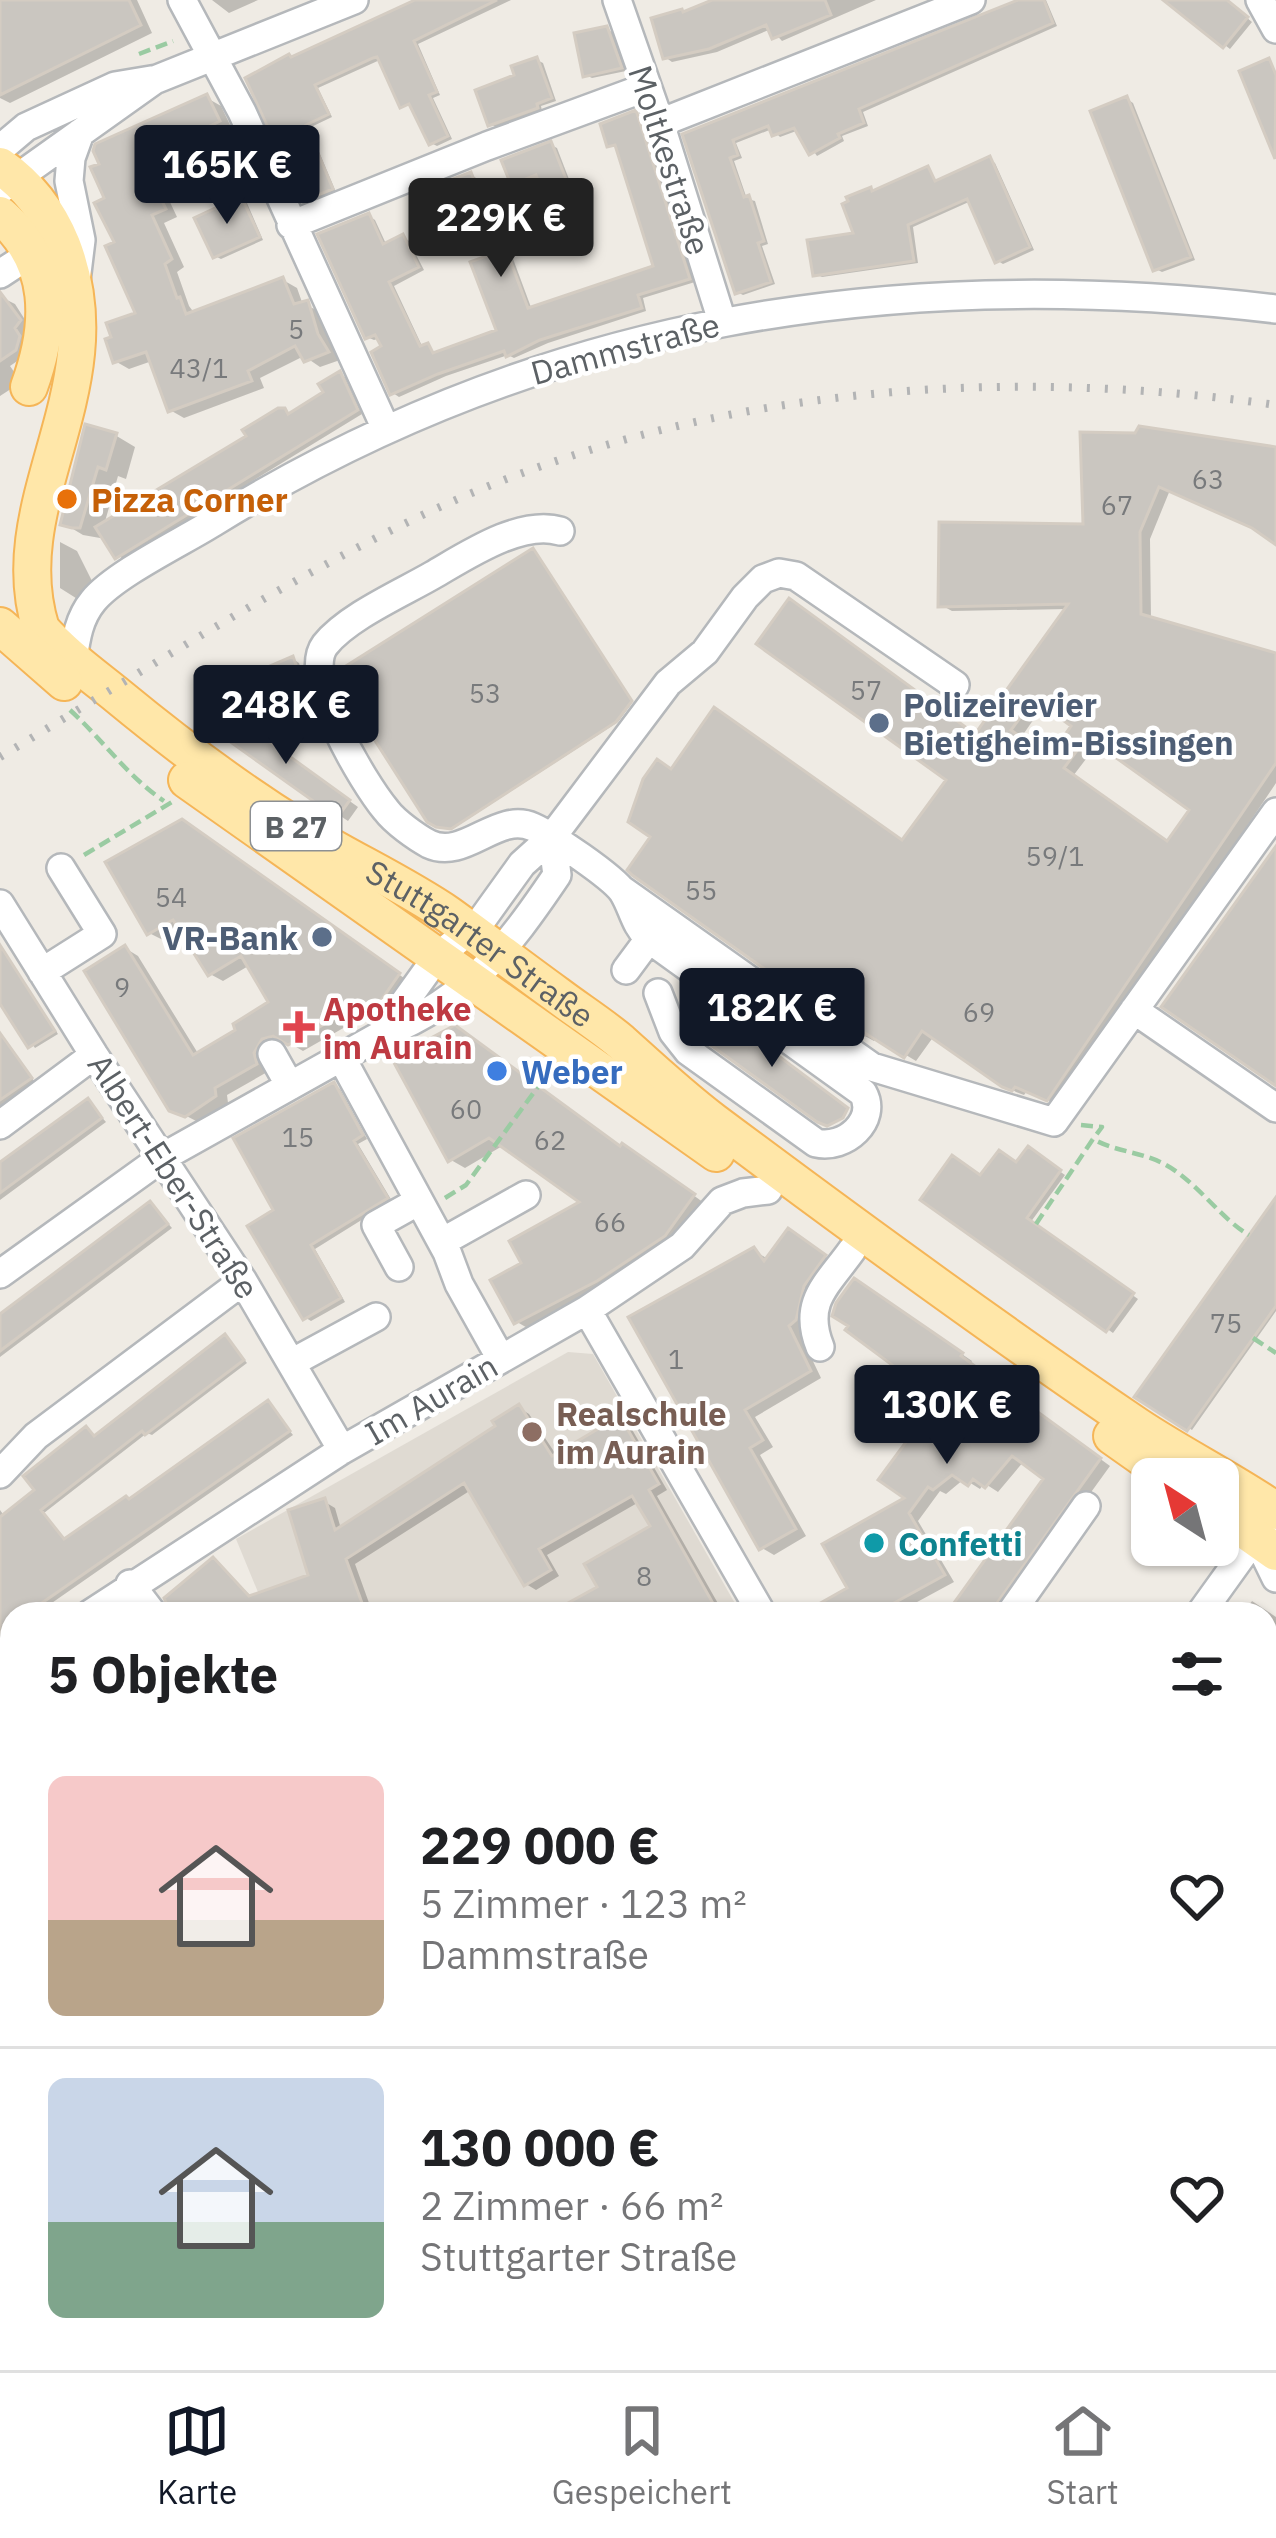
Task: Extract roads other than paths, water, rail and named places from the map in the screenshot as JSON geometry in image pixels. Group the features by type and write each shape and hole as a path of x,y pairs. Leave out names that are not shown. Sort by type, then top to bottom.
{"main road":[{"name":"Stuttgarter Straße","path":"4,171 52,224 69,266 74,295 74,320 62,366 14,481 2,530 14,639 193,784 1144,1458"},
{"path":"0,215 32,253 44,283 46,325 18,412"},
{"name":"Stuttgarter Straße","path":"14,639 74,660 173,740 300,830 410,890 471,931 606,1030 712,1120 864,1231 1142,1429 1215,1470 1271,1528"},
{"path":"1239,1518 1271,1528"}],"street":[{"path":"182,0 242,112 385,427"},
{"path":"4,171 80,133 157,79 354,0"},
{"name":"Moltkestraße","path":"616,0 722,321"},
{"path":"660,123 971,0"},
{"path":"1260,0 1276,29"},
{"path":"4,171 26,128 115,86 157,79"},
{"path":"292,225 647,87"},
{"path":"74,295 81,240 69,181 70,158 80,133"},
{"path":"0,274 32,253"},
{"name":"Dammstraße","path":"74,660 80,622 112,584 385,427 508,379 621,344 722,321 858,301 972,294 1169,296 1276,309"},
{"path":"560,531 548,527 520,533 458,561 344,628 322,648 318,669 338,735 387,813 433,846 462,845 500,826 527,824 552,837 872,1067 1054,1122 1276,812"},
{"path":"381,1035 437,957 471,931 522,864 552,837 668,683 705,652 763,579 779,572 796,576 955,685"},
{"path":"0,1274 163,1156 381,1035 410,1024 474,982 501,954 557,875 552,837"},
{"path":"42,972 102,934 62,868"},
{"path":"622,890 637,927 649,939 863,1093 869,1101 868,1111 847,1141 832,1147 816,1143 688,1051 673,1032 658,993"},
{"name":"Albert-Eber-Straße","path":"1,904 293,1362 342,1450"},
{"path":"626,970 649,939"},
{"path":"1134,1010 1276,1108"},
{"path":"272,1054 290,1086"},
{"path":"0,1125 94,1055"},
{"path":"340,1058 501,1359"},
{"name":"Im Aurain","path":"105,1602 342,1450 587,1310 682,1246 722,1202 769,1190"},
{"path":"442,1242 526,1195"},
{"path":"399,1267 376,1225 422,1205"},
{"path":"820,1347 811,1325 813,1304 852,1250"},
{"path":"0,1474 36,1436 243,1282"},
{"path":"587,1310 755,1602"},
{"path":"293,1362 376,1317"},
{"path":"1018,1602 1086,1506"},
{"path":"1271,1528 1276,1578"},
{"path":"1210,1602 1271,1528"},
{"path":"130,1584 144,1602"}],"railway":[{"path":"0,757 304,576 408,522 511,477 616,442 724,416 833,398 943,389 1054,387 1276,405"}],"place":[{"name":"Pizza Corner","path":"67,499"},
{"name":"Polizeirevier Bietigheim-Bissingen","path":"879,723"},
{"name":"VR-Bank","path":"322,937"},
{"name":"Apotheke im Aurain","path":"299,1027"},
{"name":"Weber","path":"497,1071"},
{"name":"Realschule im Aurain","path":"532,1432"},
{"name":"Confetti","path":"874,1543"}]}
